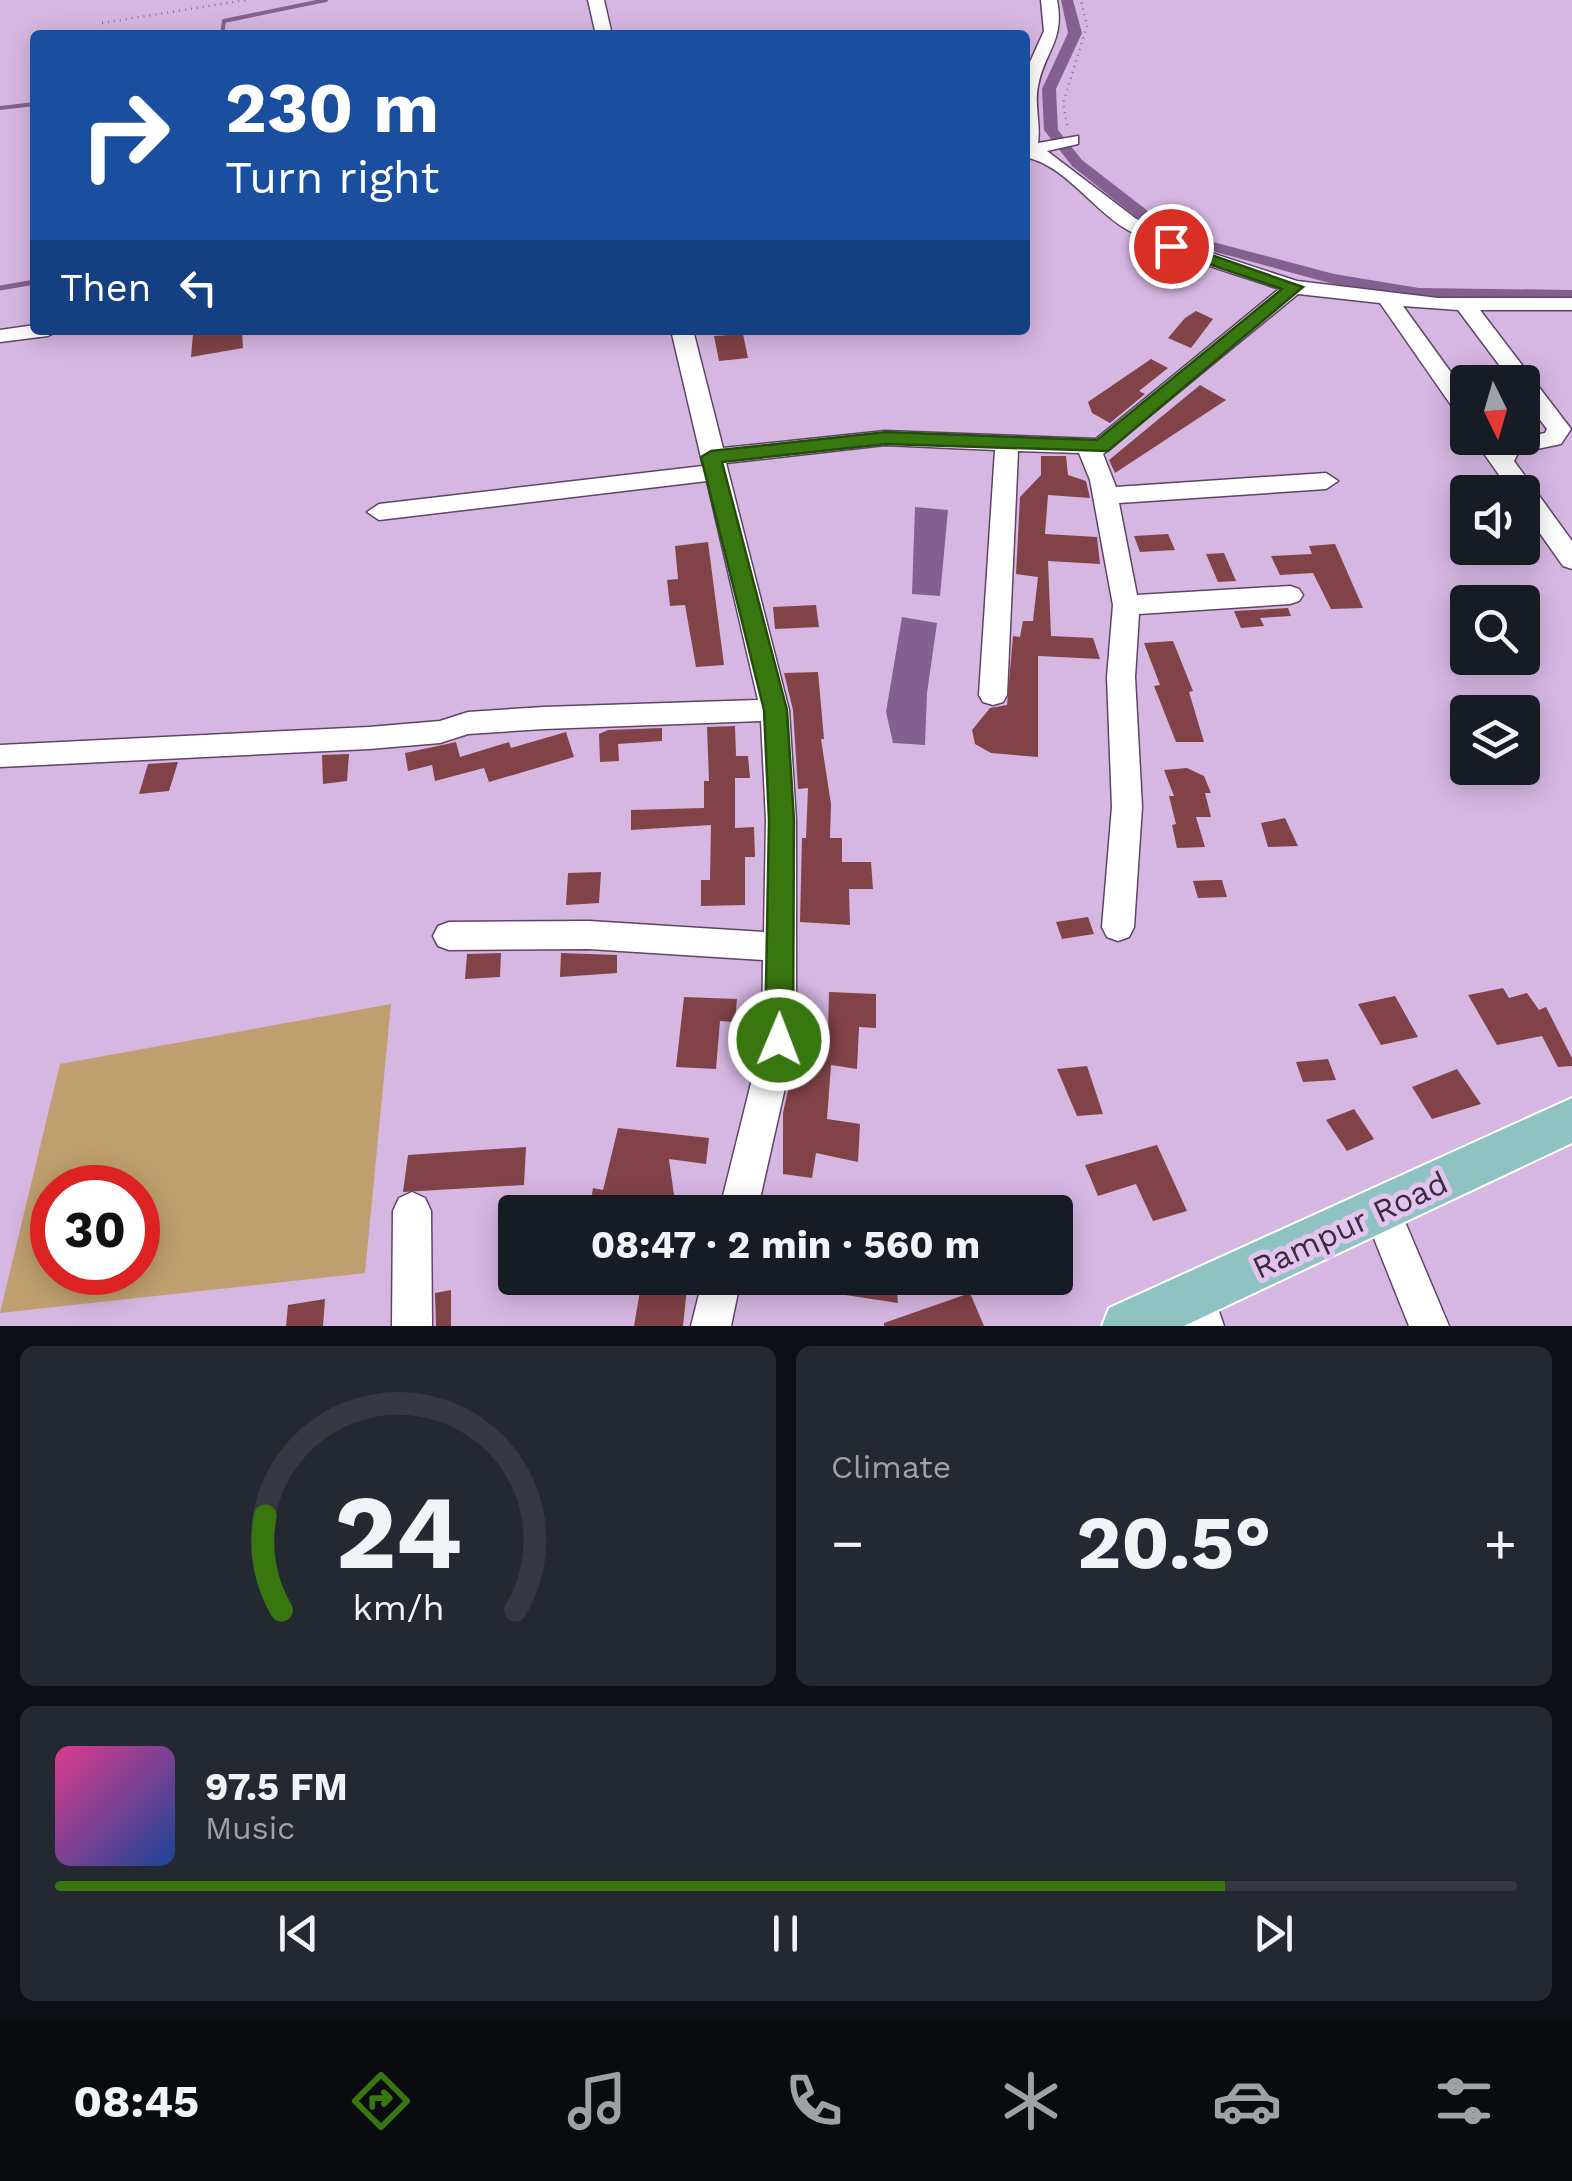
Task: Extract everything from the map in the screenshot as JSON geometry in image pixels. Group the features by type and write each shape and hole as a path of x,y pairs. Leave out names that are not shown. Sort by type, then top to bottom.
{"main road":[{"name":"Rampur Road","path":"1127,1326 1199,1311 1382,1211 1572,1120"}],"street":[{"path":"596,0 603,30"},
{"path":"1030,89 1054,35 1049,0"},
{"path":"1030,118 1030,145"},
{"path":"1030,151 1072,140"},
{"path":"1030,153 1048,157 1128,222 1171,246 1294,287 1387,300 1572,304"},
{"path":"379,512 886,438 1101,446 1294,287"},
{"path":"1387,300 1450,387"},
{"path":"1464,304 1559,428 1554,439 1508,448 1502,461"},
{"path":"0,336 30,332"},
{"path":"683,335 775,710 782,820 779,1040 742,1195"},
{"path":"993,696 1007,445"},
{"path":"1088,446 1105,496 1126,605 1121,677 1127,808 1118,927"},
{"path":"1498,455 1572,560"},
{"path":"1105,496 1326,481"},
{"path":"1126,605 1290,595"},
{"path":"0,756 369,738 440,732 468,723 544,718 775,710"},
{"path":"449,936 589,935 780,947"},
{"path":"412,1211 412,1326"},
{"path":"1382,1211 1429,1326"},
{"path":"710,1326 718,1295"}],"path":[{"path":"102,23 246,0"},
{"path":"1072,140 1063,103 1087,26 1081,0"}],"shaded area":[{"path":"915,507 948,510 940,596 912,594"},
{"path":"902,617 937,623 927,693 925,745 893,743 886,712"},
{"path":"391,1004 365,1273 0,1313 30,1188 30,1295 160,1295 160,1165 36,1165 60,1064"}],"building":[{"path":"1196,311 1213,319 1191,348 1168,338 1185,318"},
{"path":"193,335 242,335 243,348 191,357"},
{"path":"743,335 748,358 719,361 714,336"},
{"path":"1151,359 1168,368 1139,391 1145,394 1110,423 1092,413 1088,402"},
{"path":"1200,385 1226,400 1115,473 1109,460"},
{"path":"1041,456 1066,456 1068,475 1086,481 1090,498 1048,495 1045,534 1097,537 1100,564 1048,561 1051,636 1093,638 1100,659 1038,656 1038,757 991,753 975,744 972,730 990,708 1007,705 1013,636 1020,637 1023,621 1033,621 1038,577 1016,574 1020,497 1041,475"},
{"path":"1168,534 1175,550 1140,552 1134,536"},
{"path":"708,542 724,665 696,667 685,605 670,606 667,580 678,579 675,546"},
{"path":"1335,544 1363,608 1331,609 1313,573 1280,575 1271,556 1312,554 1309,546"},
{"path":"1224,553 1236,581 1218,582 1206,554"},
{"path":"816,605 819,627 775,629 773,607"},
{"path":"1288,608 1291,616 1260,618 1264,626 1241,628 1234,611"},
{"path":"1173,641 1193,691 1189,692 1204,742 1176,742 1154,686 1160,685 1144,643"},
{"path":"818,672 821,739 831,804 830,838 842,838 842,862 871,862 873,889 849,889 850,925 800,922 802,838 806,838 808,788 798,789 793,710 784,673"},
{"path":"735,726 736,756 748,756 750,778 735,778 735,828 754,827 755,857 745,857 745,905 701,906 701,880 710,880 711,825 631,830 631,810 704,808 704,781 709,781 707,727"},
{"path":"662,728 662,741 618,744 619,761 600,762 599,734 608,730"},
{"path":"566,732 574,757 489,782 484,768 435,781 432,765 408,771 405,753 456,742 460,757 509,742 511,748"},
{"path":"349,754 347,781 323,784 322,755"},
{"path":"178,762 169,791 139,794 148,764"},
{"path":"1187,768 1204,776 1211,793 1205,793 1211,817 1196,817 1205,847 1177,848 1169,796 1174,796 1164,770"},
{"path":"1285,818 1298,846 1268,847 1261,823"},
{"path":"601,872 599,903 566,905 568,873"},
{"path":"1222,880 1227,897 1198,898 1193,881"},
{"path":"1088,917 1094,934 1062,939 1056,922"},
{"path":"501,953 500,977 465,979 467,954"},
{"path":"561,953 617,955 617,973 560,977"},
{"path":"1503,988 1509,998 1527,993 1539,1010 1546,1007 1572,1058 1572,1066 1558,1067 1542,1036 1497,1045 1468,995"},
{"path":"829,992 876,994 876,1028 859,1027 857,1069 831,1065 827,1119 860,1124 858,1162 816,1153 812,1178 783,1174 783,1113 795,1059 799,1060 804,1028 828,1031"},
{"path":"1395,996 1418,1037 1381,1045 1358,1004"},
{"path":"684,997 737,999 735,1022 720,1021 716,1069 676,1067"},
{"path":"1328,1059 1336,1080 1303,1082 1296,1062"},
{"path":"1087,1066 1103,1114 1077,1116 1057,1069"},
{"path":"1457,1069 1481,1104 1432,1119 1412,1087"},
{"path":"1354,1109 1374,1139 1347,1151 1326,1120"},
{"path":"618,1128 709,1138 706,1164 669,1159 674,1195 592,1195 593,1188 603,1190"},
{"path":"1157,1145 1187,1211 1153,1221 1136,1184 1098,1196 1085,1165"},
{"path":"526,1147 524,1185 403,1192 408,1155"},
{"path":"451,1290 451,1326 436,1326 435,1293"},
{"path":"639,1295 686,1295 683,1326 634,1326"},
{"path":"846,1295 897,1295 898,1303"},
{"path":"971,1295 984,1326 884,1326"},
{"path":"325,1299 323,1326 286,1326 288,1305"}],"waterway":[{"path":"223,30 224,21 326,0"},
{"path":"1067,0 1075,33 1049,89 1051,130 1077,163 1142,214 1207,245 1333,279 1419,293 1572,295"},
{"path":"0,108 30,105"},
{"path":"0,288 30,283"}],"route":[{"path":"779,1040 782,820 775,710 711,457 886,438 1101,446 1294,287 1171,246"}]}
